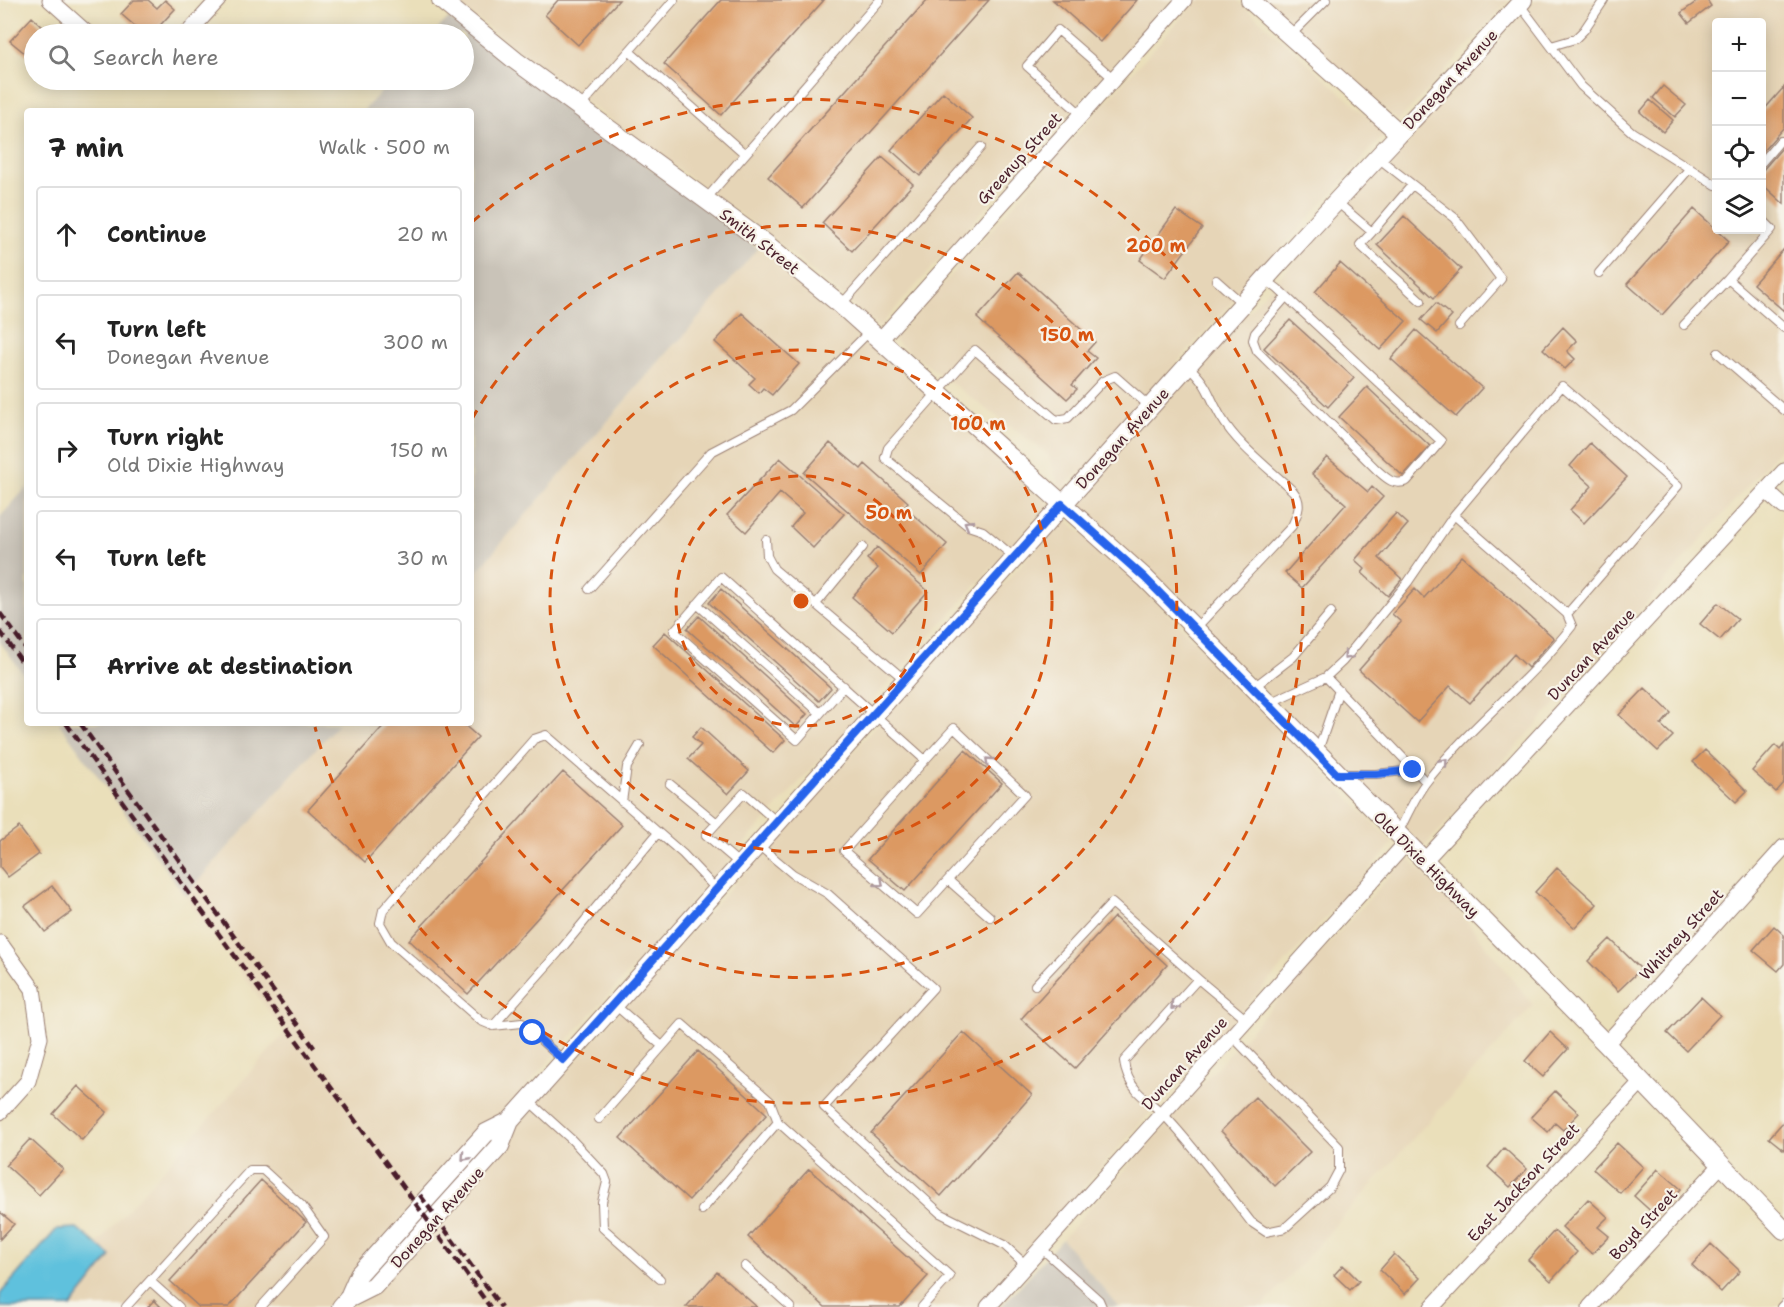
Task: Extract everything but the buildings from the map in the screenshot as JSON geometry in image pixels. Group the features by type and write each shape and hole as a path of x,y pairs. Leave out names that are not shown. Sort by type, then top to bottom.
{"street":[{"path":"50,0 77,24"},
{"path":"197,24 218,0"},
{"name":"Smith Street","path":"441,0 471,24"},
{"name":"Greenup Street","path":"875,335 1082,115 1184,0"},
{"path":"1250,0 1399,133"},
{"name":"Donegan Avenue","path":"344,1303 359,1274 486,1133 510,1121 1335,201 1434,98 1521,2"},
{"name":"Smith Street","path":"474,27 516,61 765,243 841,305 1062,504"},
{"name":"Duncan Avenue","path":"1424,861 1784,471"},
{"path":"1766,490 1784,507"},
{"name":"Old Dixie Highway","path":"1062,504 1145,578 1196,629 1606,1044 1784,1230"},
{"name":"Duncan Avenue","path":"988,1307 1247,1020 1402,839"},
{"name":"Whitney Street","path":"1606,1044 1784,847"},
{"path":"0,943 33,989 40,1038 28,1081 0,1112"},
{"name":"East Jackson Street","path":"1432,1307 1641,1082"},
{"name":"Boyd Street","path":"1590,1307 1721,1166"}],"lane":[{"path":"580,107 674,0"},
{"path":"706,200 880,0"},
{"path":"1290,36 1326,0"},
{"path":"1551,46 1575,39 1584,30 1604,0"},
{"path":"1521,2 1581,86 1632,132 1712,182"},
{"path":"1082,115 1027,66 1059,30 1114,79"},
{"path":"629,51 746,154"},
{"path":"1766,156 1780,141 1784,141"},
{"path":"841,305 981,147"},
{"path":"1376,156 1455,219 1501,279 1459,326"},
{"path":"1599,273 1690,168"},
{"path":"1412,185 1360,246 1421,301"},
{"path":"1335,201 1372,232"},
{"path":"1684,325 1772,229 1766,224"},
{"path":"1265,279 1286,297 1441,441 1407,481 1400,484 1390,481 1377,470 1257,351 1252,340 1255,333 1286,297"},
{"path":"1728,279 1784,328"},
{"path":"1216,280 1243,304"},
{"path":"589,589 711,452 791,410 875,335"},
{"path":"1015,558 983,531 968,526 885,458 888,448 975,350 1056,420 1068,418 1103,381 1115,376 1150,406"},
{"path":"1718,353 1784,410"},
{"path":"1187,365 1200,377 1210,392 1221,417 1244,446 1293,491 1298,497 1299,506 1292,526 1196,629"},
{"path":"1268,704 1326,677 1408,582 1454,515 1562,386 1678,486 1567,614"},
{"path":"1402,839 1426,782 1461,742 1553,651 1572,626 1567,614 1454,515"},
{"path":"766,540 767,556 774,569 905,680"},
{"path":"816,604 863,548"},
{"path":"844,686 797,740 674,631 721,577 875,713 925,759"},
{"path":"698,604 820,713"},
{"path":"1253,688 1293,657 1331,612"},
{"path":"1326,677 1426,782"},
{"path":"1317,753 1339,690"},
{"path":"954,728 1025,795 948,880 917,914 844,851 954,728"},
{"path":"563,1060 522,1023 493,1026 481,1021 391,942 380,923 382,910 534,739 546,735 682,854 717,890"},
{"path":"622,802 627,767 640,745"},
{"path":"1337,774 1376,774 1413,770"},
{"path":"670,784 717,823"},
{"path":"740,864 706,835 744,793 777,822"},
{"path":"493,1026 558,953 657,834"},
{"path":"758,844 793,874 828,894 933,988 824,1107 940,1213 1004,1245 1026,1264"},
{"path":"948,880 990,917"},
{"path":"1035,986 1112,903 1247,1020"},
{"path":"1198,979 1125,1061 1130,1081 1137,1092 1163,1113 1194,1148 1251,1222 1266,1232 1286,1227 1330,1187 1339,1170 1339,1147 1232,1036"},
{"path":"614,1004 662,1046"},
{"path":"599,1119 682,1024 770,1101 778,1122 950,1276 922,1307"},
{"path":"528,1100 572,1140 604,1174 607,1182 602,1202 603,1228 660,1279"},
{"path":"702,1210 778,1122"},
{"path":"126,1307 250,1170 263,1170 302,1206 324,1237 261,1307"},
{"path":"1041,1248 1099,1300 1102,1307"},
{"path":"745,1266 790,1307"},
{"path":"150,1281 179,1307"}],"shaded area":[{"path":"454,0 1171,0 879,327 770,236 521,54"},
{"path":"1197,0 1237,0 1386,133 1123,422 1177,391 1379,167 1441,104 1536,0 1784,0 1784,444 1609,646 1423,848 1075,504 1081,469 1061,491 1048,454 893,340"},
{"path":"1263,0 1509,0 1398,121"},
{"path":"449,18 457,24 443,24"},
{"path":"474,37 758,248 474,575 474,108 366,108 383,90 474,90"},
{"path":"758,248 836,312 1049,504 328,1307 71,1307 111,1257 97,1244 285,1033 186,897 336,726 474,726 474,575"},
{"path":"24,490 24,675 0,642 0,517"},
{"path":"1064,517 1139,584 1393,843 975,1307 354,1307"},
{"path":"61,726 336,726 205,873 186,897"},
{"path":"1407,857 1446,895 1533,1005 1262,1307 1119,1307 1062,1239"},
{"path":"1062,1239 1119,1307 1001,1307"}],"water":[{"path":"77,1228 111,1256 71,1307 0,1307 0,1294 57,1229"}],"railway":[{"path":"0,613 24,646"},
{"path":"0,631 24,665"},
{"path":"68,726 490,1307"},
{"path":"82,726 315,1049"},
{"path":"420,1195 501,1307"}],"route":[{"path":"533,1033 563,1060 1062,504 1145,578 1337,774 1376,774 1413,770"}]}
